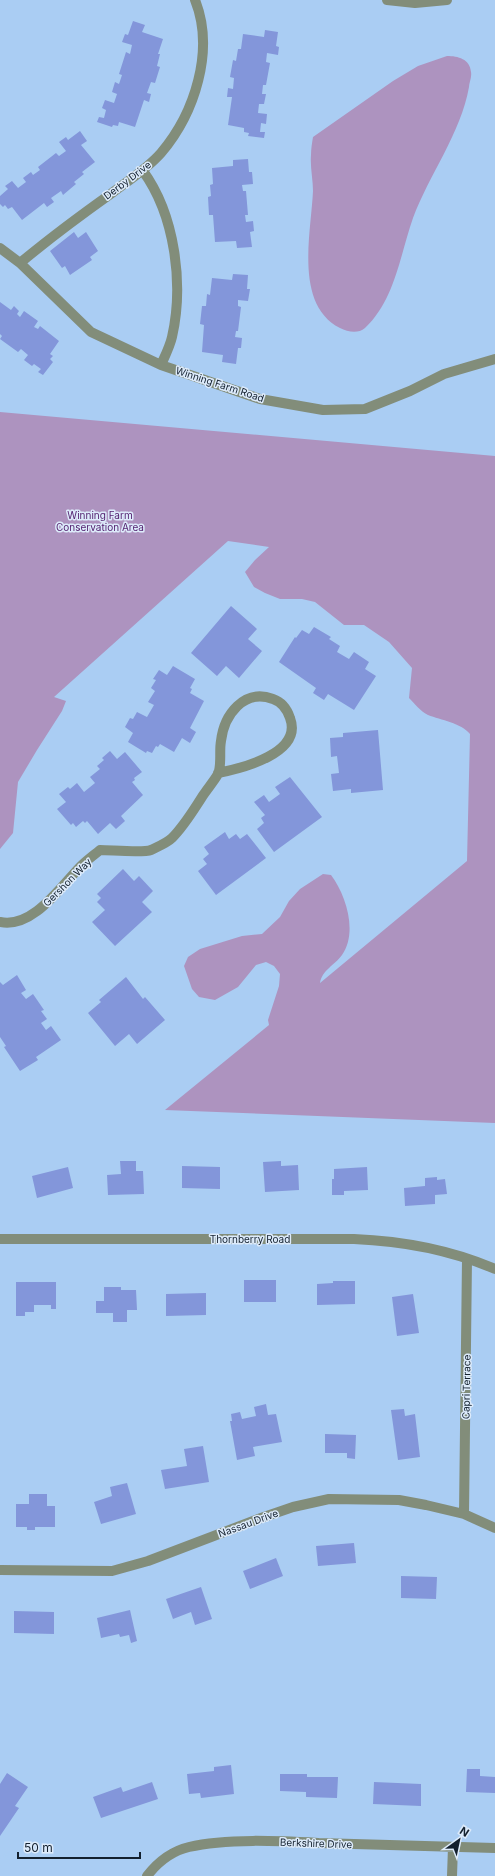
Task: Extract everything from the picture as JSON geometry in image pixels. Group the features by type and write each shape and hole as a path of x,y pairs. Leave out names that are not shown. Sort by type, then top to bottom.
{"street":[{"name":"Derby Drive","path":"20,262 45,242 143,171 161,153 178,129 190,105 198,80 203,54 201,30 195,0"},
{"path":"387,0 415,3 447,0"},
{"path":"143,171 153,185 162,206 172,241 178,282 172,338 161,365"},
{"name":"Winning Farm Road","path":"0,248 20,262 91,332 161,365 260,398 323,410 365,409 410,391 444,374 495,359"},
{"name":"Gershon Way","path":"0,922 8,924 32,915 62,889 81,866 100,850 150,851 171,839 186,821 218,773 221,740 226,722 237,707 248,697 263,695 278,700 288,710 293,725 286,744 274,754 234,770 218,773"},
{"name":"Thornberry Road","path":"0,1239 388,1240 448,1253 495,1269"},
{"name":"Capri Terrace","path":"464,1514 468,1259"},
{"name":"Nassau Drive","path":"0,1570 112,1570 148,1561 274,1513 329,1499 399,1500 426,1504 464,1514 495,1528"},
{"name":"Berkshire Drive","path":"147,1876 164,1860 180,1850 197,1845 220,1843 279,1841 495,1848"},
{"path":"452,1876 453,1847"}],"green space":[{"path":"447,56 466,61 471,72 465,104 459,121 413,218 390,291 383,304 375,317 362,330 353,332 340,328 326,317 316,303 308,267 313,191 311,148 313,137 393,81 418,66"},
{"name":"Winning Farm Conservation Area","path":"0,412 495,456 495,1123 165,1110 269,1025 268,1020 279,986 280,974 274,966 266,962 256,965 238,987 215,1000 199,997 192,989 184,966 188,957 200,949 242,936 262,934 280,917 289,901 300,889 323,874 331,875 345,903 350,925 349,936 347,946 342,955 326,971 321,978 320,983 467,861 470,734 456,724 425,714 409,698 412,668 389,642 364,625 344,625 315,602 302,599 280,599 254,587 245,572 269,547 228,541 54,697 66,701 62,711 18,782 13,833 0,849"}],"building":[{"path":"133,21 145,25 142,32 163,39 158,54 160,54 157,66 160,67 155,83 151,82 147,93 151,94 149,102 144,100 135,127 119,122 118,126 113,125 112,127 97,122 99,117 104,118 106,110 102,108 105,100 114,103 117,94 112,92 115,82 119,84 122,75 119,74 126,52 130,54 132,45 122,42 125,34 128,35"},
{"path":"265,30 278,32 276,46 279,47 278,55 267,53 266,62 270,63 266,85 263,85 262,94 266,94 264,104 259,104 258,113 267,114 266,124 261,123 260,132 265,132 264,138 248,136 249,133 244,132 244,128 228,125 232,97 227,97 228,88 233,89 234,78 230,77 233,60 236,61 238,49 241,49 243,34 264,37"},
{"path":"80,131 87,141 81,145 95,162 82,172 84,174 74,182 76,184 63,195 61,191 51,198 54,202 47,207 44,203 22,220 12,207 8,209 5,205 3,207 0,204 0,196 8,189 5,186 12,181 18,188 26,182 23,178 31,172 33,175 40,170 38,167 56,153 59,156 66,151 59,142 66,137 68,140"},
{"path":"248,159 249,172 252,172 253,184 242,185 243,191 246,191 248,215 245,215 246,222 253,221 254,231 250,232 252,247 237,248 236,241 215,242 213,215 209,215 208,197 211,196 210,185 213,184 212,168 233,166 233,160"},
{"path":"74,232 78,238 86,232 98,251 90,257 92,260 70,275 65,266 62,268 50,251"},
{"path":"233,274 248,275 247,289 250,289 248,301 238,300 238,306 241,307 238,331 236,331 235,337 242,338 241,348 238,348 236,364 222,362 223,355 202,352 204,325 200,324 202,306 206,306 207,294 210,295 212,278 232,280"},
{"path":"0,302 11,310 14,306 19,311 17,314 20,317 24,311 38,321 34,327 38,329 40,326 59,341 50,354 53,356 50,359 53,362 43,375 38,372 41,369 34,364 32,366 24,360 28,355 21,349 18,352 0,339 2,336 0,334"},
{"path":"231,606 257,629 248,639 262,651 239,678 226,666 217,676 191,653"},
{"path":"314,627 331,637 329,639 340,646 337,652 349,659 354,652 369,662 365,669 376,676 354,710 328,694 324,700 313,693 316,688 279,662 295,637 296,638 302,630 309,634"},
{"path":"173,666 195,679 190,688 192,689 190,693 204,701 190,728 196,732 190,743 182,738 174,752 160,744 158,747 156,746 152,753 147,751 146,753 128,742 133,733 125,727 130,718 133,719 137,712 147,717 154,705 148,702 155,691 151,688 156,680 153,679 159,670 167,675"},
{"path":"378,730 383,790 351,793 351,789 333,791 331,774 339,773 337,756 331,757 330,738 343,737 343,733"},
{"path":"110,751 117,759 125,752 142,772 134,778 135,780 132,782 143,795 121,816 125,821 116,829 110,823 98,834 87,821 85,823 83,821 76,827 73,823 71,825 57,809 66,802 59,794 68,787 70,789 77,783 84,792 95,783 90,777 100,769 97,766 104,760 102,758"},
{"path":"290,777 322,817 274,852 257,829 264,823 261,818 265,815 254,802 264,795 269,802 280,794 275,787"},
{"path":"225,832 229,839 236,834 240,839 247,834 266,858 216,895 198,871 207,864 203,859 209,854 204,847"},
{"path":"123,869 134,881 139,876 153,891 142,902 152,912 115,946 92,922 105,910 97,902 101,898 97,894"},
{"path":"17,975 26,990 21,993 26,999 33,994 44,1010 41,1011 47,1019 41,1023 46,1030 51,1026 61,1040 36,1057 38,1060 20,1071 4,1047 6,1046 0,1037 0,982 3,985"},
{"path":"126,977 143,999 145,997 165,1020 137,1044 129,1034 115,1046 88,1013 101,1002 99,1000"},
{"path":"120,1161 136,1161 136,1171 143,1171 144,1194 108,1195 107,1175 121,1174"},
{"path":"281,1161 281,1166 298,1165 299,1190 265,1192 263,1162"},
{"path":"182,1166 220,1167 220,1189 182,1188"},
{"path":"68,1167 73,1188 37,1198 32,1176"},
{"path":"367,1167 368,1190 344,1191 344,1195 332,1195 332,1179 334,1179 334,1169"},
{"path":"437,1177 437,1180 445,1179 447,1194 435,1195 435,1204 405,1206 404,1188 425,1186 425,1178"},
{"path":"244,1280 276,1280 276,1302 244,1302"},
{"path":"333,1281 355,1281 355,1304 317,1305 317,1284 333,1283"},
{"path":"16,1282 56,1282 56,1309 51,1309 51,1305 34,1305 34,1312 25,1312 25,1316 16,1316"},
{"path":"104,1287 121,1287 121,1290 136,1290 137,1310 127,1310 127,1322 113,1322 113,1313 96,1313 96,1301 104,1301"},
{"path":"206,1293 206,1315 166,1316 166,1294"},
{"path":"413,1294 419,1333 397,1336 392,1297"},
{"path":"266,1404 268,1415 276,1414 282,1442 253,1447 255,1456 237,1460 230,1421 232,1421 231,1414 240,1412 242,1419 256,1416 254,1407"},
{"path":"404,1409 405,1416 415,1414 420,1457 398,1460 391,1410"},
{"path":"325,1434 356,1435 355,1459 347,1458 347,1453 325,1453"},
{"path":"203,1446 209,1482 165,1489 161,1470 187,1466 184,1449"},
{"path":"127,1483 136,1514 101,1524 94,1502 112,1496 110,1487"},
{"path":"29,1494 47,1494 47,1506 55,1506 55,1527 35,1527 35,1530 27,1530 27,1527 16,1527 16,1504 29,1504"},
{"path":"354,1543 356,1563 318,1566 316,1546"},
{"path":"276,1558 283,1576 250,1589 243,1571"},
{"path":"401,1576 437,1577 436,1599 401,1598"},
{"path":"201,1587 212,1619 195,1625 191,1612 173,1619 166,1599"},
{"path":"130,1610 137,1641 131,1643 129,1635 120,1637 119,1634 101,1638 97,1618"},
{"path":"14,1611 54,1612 54,1634 14,1633"},
{"path":"231,1765 234,1794 201,1798 200,1793 189,1794 187,1774 214,1771 214,1767"},
{"path":"467,1769 480,1769 480,1776 495,1777 495,1793 466,1792"},
{"path":"7,1773 28,1787 15,1806 19,1808 0,1836 0,1784"},
{"path":"280,1774 307,1774 307,1777 338,1777 337,1798 306,1797 306,1792 280,1791"},
{"path":"152,1782 158,1799 101,1818 93,1797 121,1787 123,1792"},
{"path":"374,1782 421,1784 421,1806 373,1804"}]}
